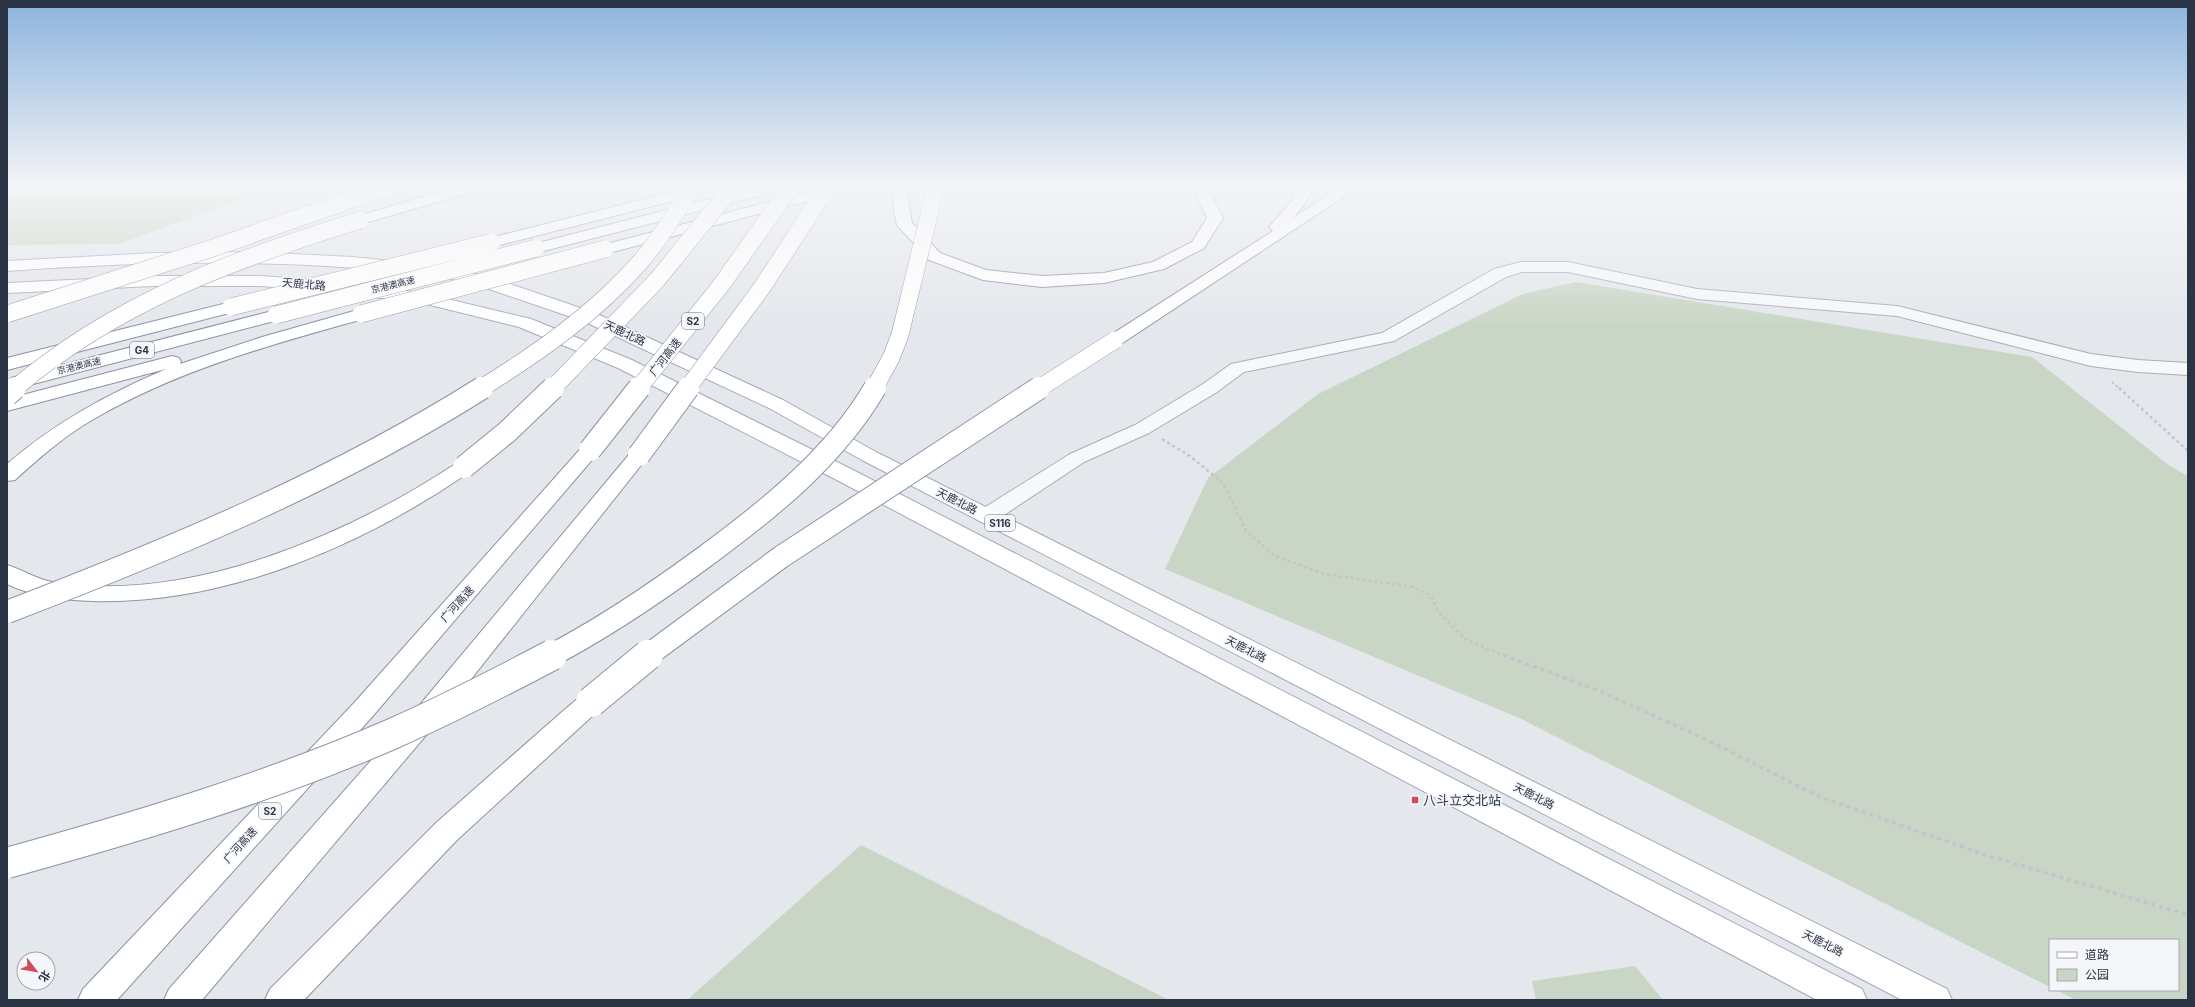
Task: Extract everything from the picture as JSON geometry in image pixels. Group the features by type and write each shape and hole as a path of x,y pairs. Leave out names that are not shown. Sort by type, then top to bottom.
{"main road":[{"path":"7,314 256,233"},
{"path":"7,395 66,349 126,312 158,296 258,253 320,233"},
{"name":"京港澳高速","path":"7,364 528,233"},
{"name":"京港澳高速","path":"7,384 595,233"},
{"path":"7,612 106,575 242,516 369,454 471,396 551,341 611,292 653,247 662,233"},
{"path":"7,405 362,314 667,233"},
{"path":"7,573 32,585 84,594 150,591 220,579 290,557 355,530 428,491 464,467 526,416 646,293 695,233"},
{"name":"广河高速","path":"95,1000 352,722 590,450 664,359 722,284 758,233"},
{"path":"181,1000 413,732 634,461 763,286 797,233"},
{"path":"911,233 918,243 928,251 954,265 971,271 1010,279 1075,282 1138,272 1172,260 1197,246 1208,233"},
{"path":"7,863 89,841 187,811 280,778 424,719 495,685 566,647 652,595 718,548 795,484 825,454 870,396 885,370 904,321 925,233"},
{"path":"1225,269 1271,233"},
{"path":"282,1000 362,915 447,831 526,758 591,702 670,639 792,550 1281,233"},
{"name":"天鹿北路","path":"7,266 125,259 311,258 460,275 517,292 589,317 776,404 869,456 1935,1000"},
{"name":"天鹿北路","path":"7,288 153,281 260,281 318,285 422,298 461,306 525,323 625,364 843,474 1850,1000"},
{"path":"7,475 42,443 64,428 114,400 186,370 308,328"},
{"path":"743,424 776,404"},
{"path":"843,474 869,456"}],"street":[{"path":"987,516 1077,458 1142,429 1210,388 1238,368 1388,337 1500,273 1521,267 1568,267 1598,272 1697,294 1897,311 2091,360 2138,366 2188,369"}],"path":[{"path":"2091,360 2119,389 2188,451"},
{"path":"1142,429 1190,456 1223,483 1246,531 1275,556 1324,574 1413,587 1430,596 1440,615 1465,639 1512,659 1602,692 1705,739 1820,797 1986,855 2188,915"}],"green space":[{"path":"7,233 149,233 119,244 7,245"},
{"path":"1576,282 2032,357 2170,466 2188,476 2188,1000 2076,1000 2058,991 2179,991 2179,939 2049,939 2049,986 1519,718 1165,569 1208,478 1318,394 1523,294"},
{"path":"861,845 1169,1000 687,1000"},
{"path":"1635,966 1663,1000 1536,1000 1532,981"}],"place":[{"name":"八斗立交北站","path":"1415,800"}]}
